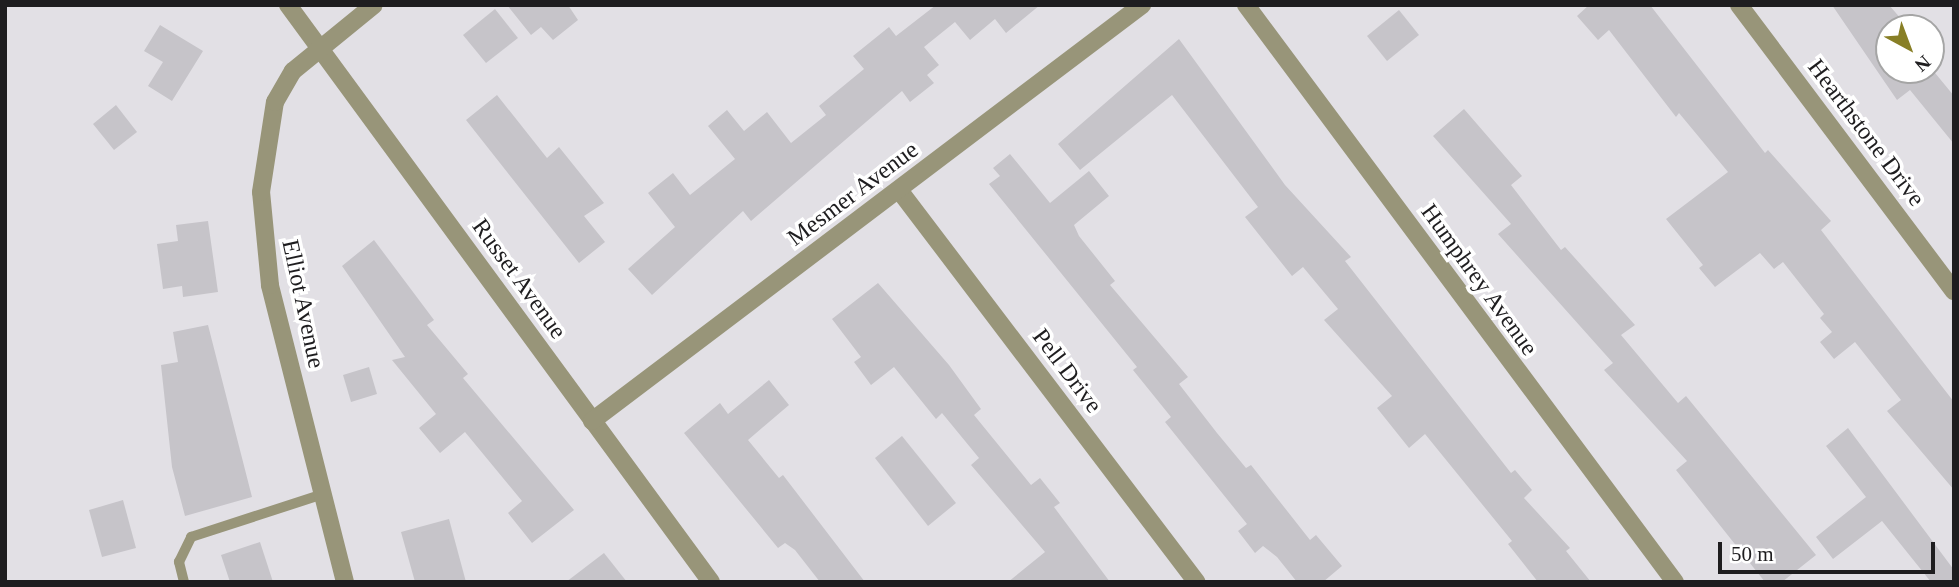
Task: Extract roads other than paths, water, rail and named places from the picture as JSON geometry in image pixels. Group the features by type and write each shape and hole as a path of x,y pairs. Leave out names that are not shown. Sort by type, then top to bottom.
{"street":[{"name":"Russet Avenue","path":"288,5 711,582"},
{"name":"Elliot Avenue","path":"345,582 270,285 261,192 275,102 293,71 318,47 374,5"},
{"name":"Mesmer Avenue","path":"592,421 1142,5"},
{"name":"Humphrey Avenue","path":"1246,5 1675,582"},
{"name":"Hearthstone Drive","path":"1739,5 1954,291"},
{"name":"Pell Drive","path":"899,190 1197,582"}],"lane":[{"path":"184,582 179,562 191,537 323,494"}]}
